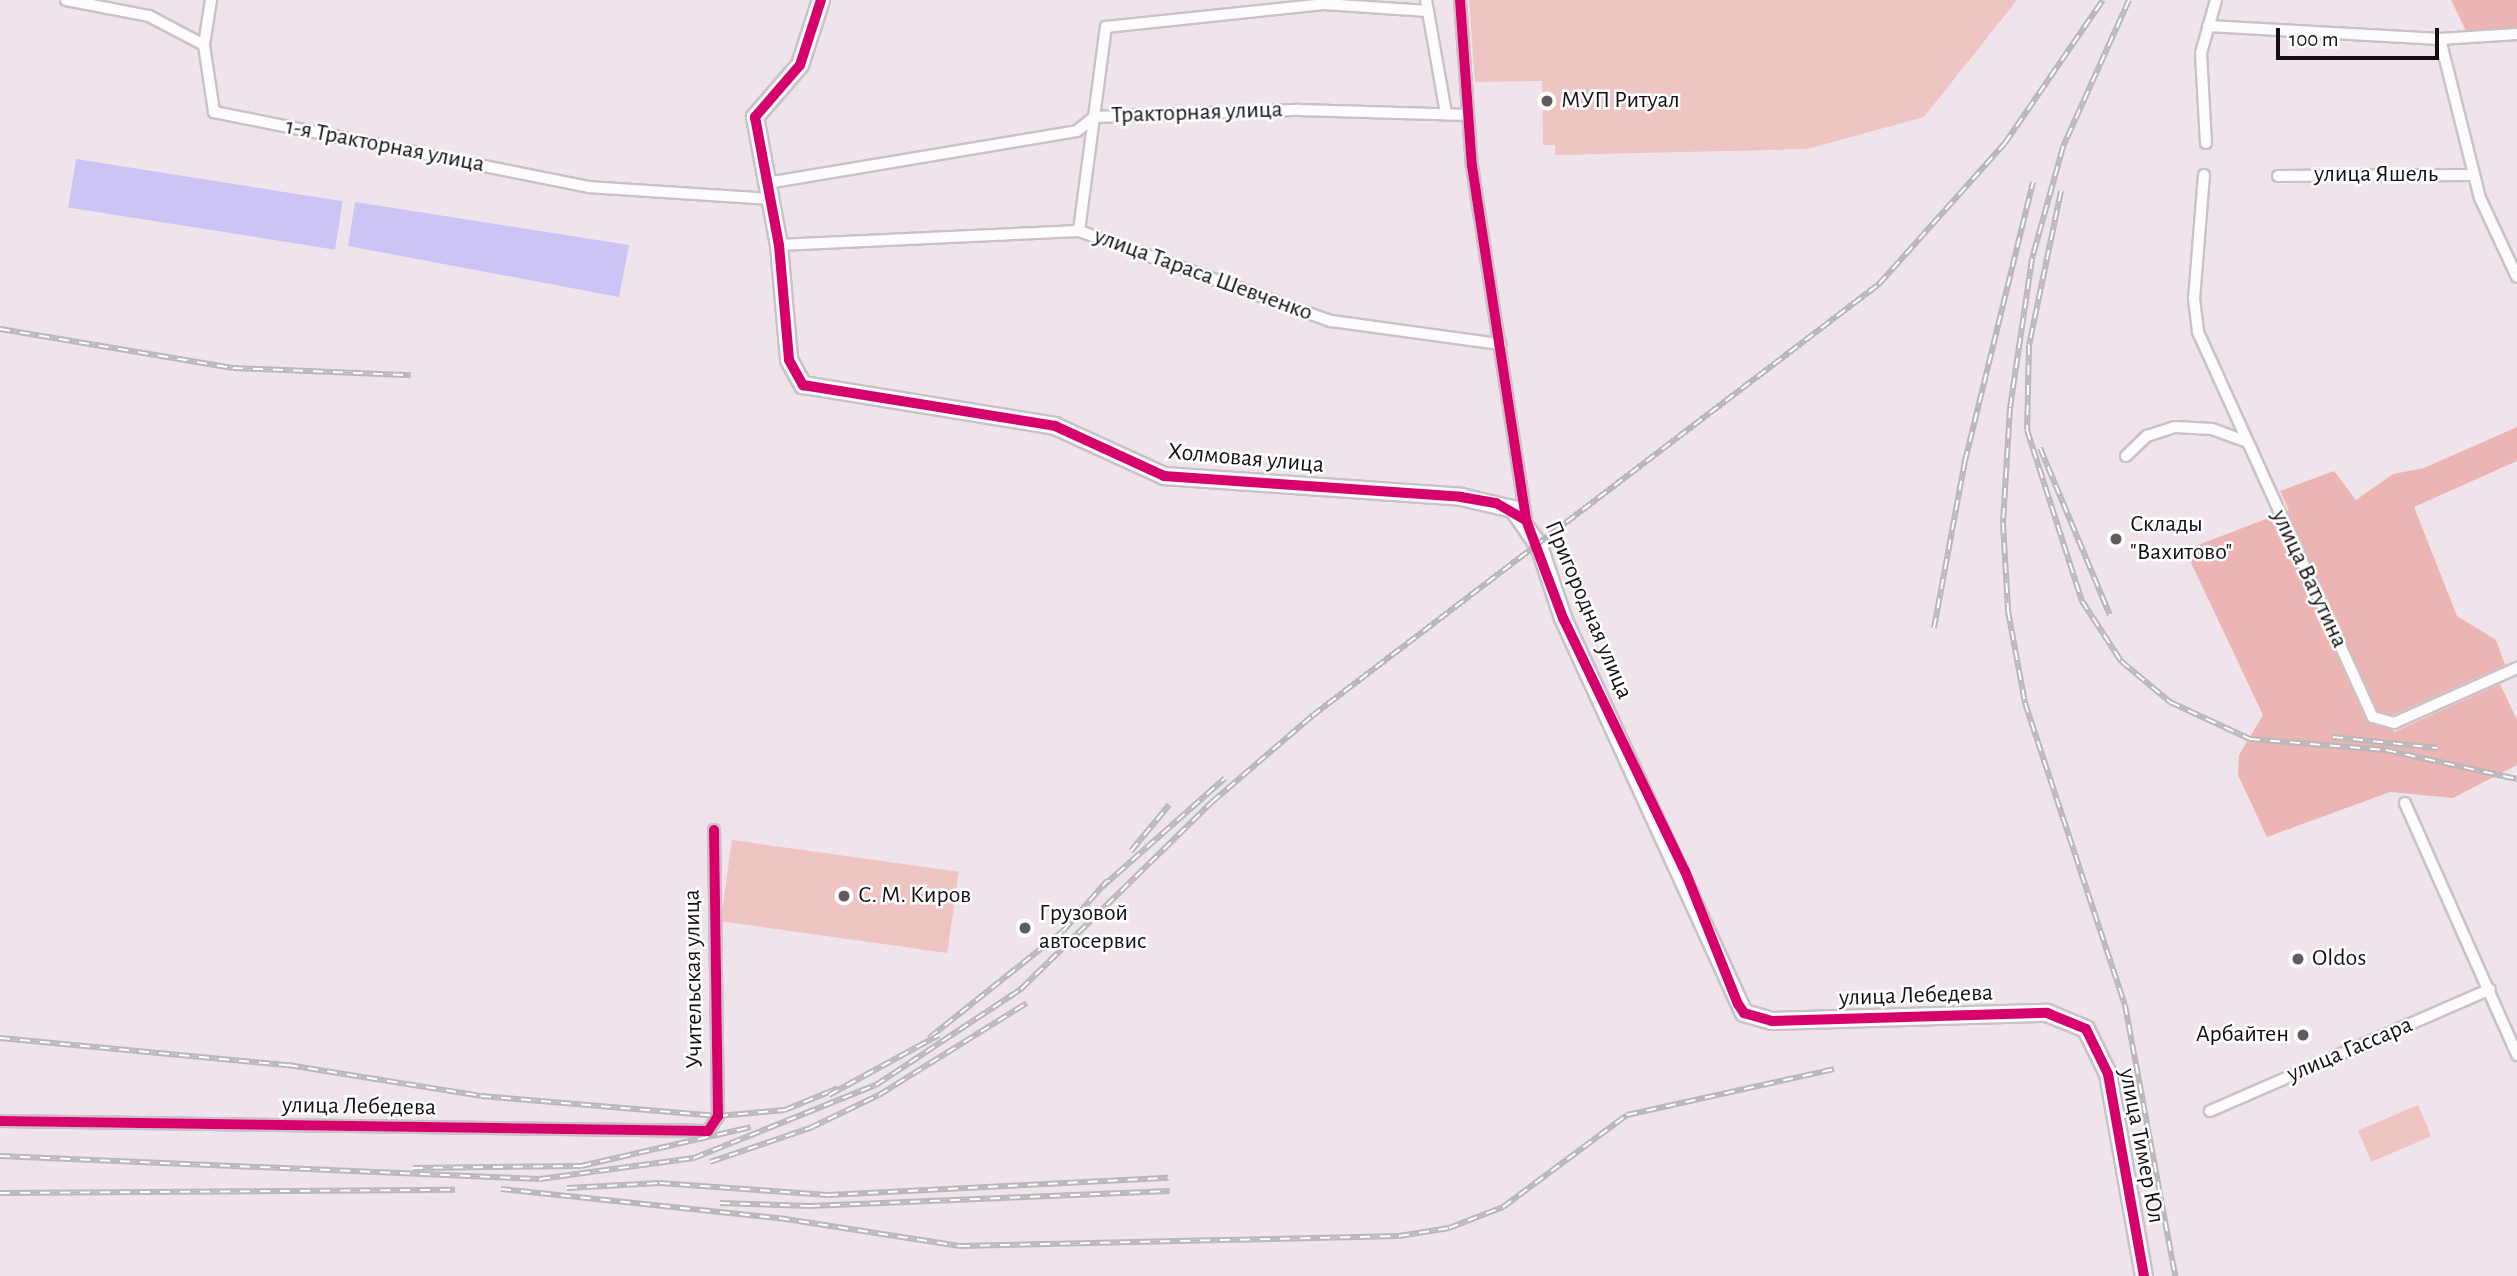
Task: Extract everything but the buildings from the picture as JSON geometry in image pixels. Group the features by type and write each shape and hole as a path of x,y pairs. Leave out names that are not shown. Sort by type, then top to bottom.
{"street":[{"path":"66,0 149,16 204,45 211,0"},
{"path":"779,245 755,117 800,65 821,0"},
{"name":"Пригородная улица","path":"1460,0 1468,115 1526,520 1563,618 1744,1013"},
{"path":"2206,143 2201,53 2216,0"},
{"path":"1079,231 1106,27 1324,4 1427,5 1446,114"},
{"path":"2208,26 2440,39 2517,34"},
{"path":"2440,39 2473,175 2517,278"},
{"name":"1-я Тракторная улица","path":"204,45 214,112 589,187 769,191"},
{"name":"Тракторная улица","path":"769,191 1077,131 1094,117 1299,110 1468,115"},
{"name":"улица Ватутина","path":"2204,175 2195,314 2245,441 2373,717 2394,723 2517,668"},
{"name":"улица Яшель","path":"2278,176 2473,175"},
{"name":"улица Тараса Шевченко","path":"779,245 1079,231 1331,321 1500,344"},
{"name":"Холмовая улица","path":"779,245 789,360 803,385 1055,426 1164,476 1461,497 1496,503 1526,520"},
{"path":"2126,456 2147,436 2175,427 2212,429 2245,441"},
{"path":"2405,803 2490,989 2517,1055"},
{"name":"Учительская улица","path":"714,830 714,1126"},
{"name":"улица Гассара","path":"2210,1111 2490,989"},
{"name":"улица Лебедева","path":"1744,1013 1772,1021 2047,1013 2086,1028"},
{"name":"улица Тимер Юл","path":"2086,1028 2108,1074 2144,1276"},
{"name":"улица Лебедева","path":"0,1121 694,1135 714,1126"}],"shaded area":[{"path":"1469,0 2017,0 1924,117 1807,149 1555,155 1555,145 1543,145 1542,81 1475,82"},
{"path":"2451,0 2517,0 2517,34 2469,37"},
{"path":"76,159 343,201 335,250 68,207"},
{"path":"355,202 629,245 619,297 348,246"},
{"path":"2517,427 2517,461 2414,507 2457,616 2496,640 2505,665 2386,718 2394,732 2500,684 2517,720 2517,765 2453,798 2390,792 2267,837 2238,775 2239,755 2263,715 2185,550 2289,510 2280,491 2334,471 2356,500 2393,474 2424,468"},
{"path":"732,840 959,872 947,953 721,921"},
{"path":"2418,1105 2431,1136 2371,1162 2358,1130"}],"railway":[{"path":"0,1156 540,1179 694,1158 876,1085 1021,989 1212,802 1312,716 1879,284 2005,143 2103,0"},
{"path":"2129,0 2063,147 2032,259 2010,408 2003,523 2008,611 2025,703 2125,1005 2175,1276"},
{"path":"1934,628 1965,461 2033,182"},
{"path":"2061,191 2029,345 2027,430 2082,601 2121,661 2170,702 2250,739 2386,750 2517,779"},
{"path":"0,329 233,368 411,375"},
{"path":"2040,448 2110,615"},
{"path":"2333,737 2437,748"},
{"path":"1102,887 1225,778"},
{"path":"1131,851 1169,805"},
{"path":"929,1038 1063,931 1107,881"},
{"path":"710,1162 810,1128 879,1095 1027,1003"},
{"path":"829,1095 939,1035"},
{"path":"0,1038 288,1065 481,1096 718,1116 785,1110 838,1088"},
{"path":"501,1189 779,1218 960,1246 1399,1236 1449,1228 1503,1207 1627,1115 1834,1069"},
{"path":"413,1168 581,1166 751,1127"},
{"path":"567,1188 660,1183 828,1195 1169,1178"},
{"path":"0,1193 455,1190"},
{"path":"720,1203 810,1206 1170,1191"}],"cycle path":[{"path":"821,0 800,65 755,117 779,245 789,360 803,385 1055,426 1164,476 1461,497 1496,503 1526,520"},
{"path":"1460,0 1472,166 1526,520 1563,618 1685,871 1738,1004 1744,1013 1772,1021 2047,1013 2086,1029 2108,1074 2144,1276"},
{"path":"0,1121 708,1131 718,1116 714,830"}],"place":[{"name":"МУП Ритуал","path":"1547,101"},
{"name":"Склады \"Вахитово\"","path":"2116,539"},
{"name":"С. М. Киров","path":"844,896"},
{"name":"Грузовой автосервис","path":"1025,928"},
{"name":"Oldos","path":"2298,959"},
{"name":"Арбайтен","path":"2303,1035"}]}
